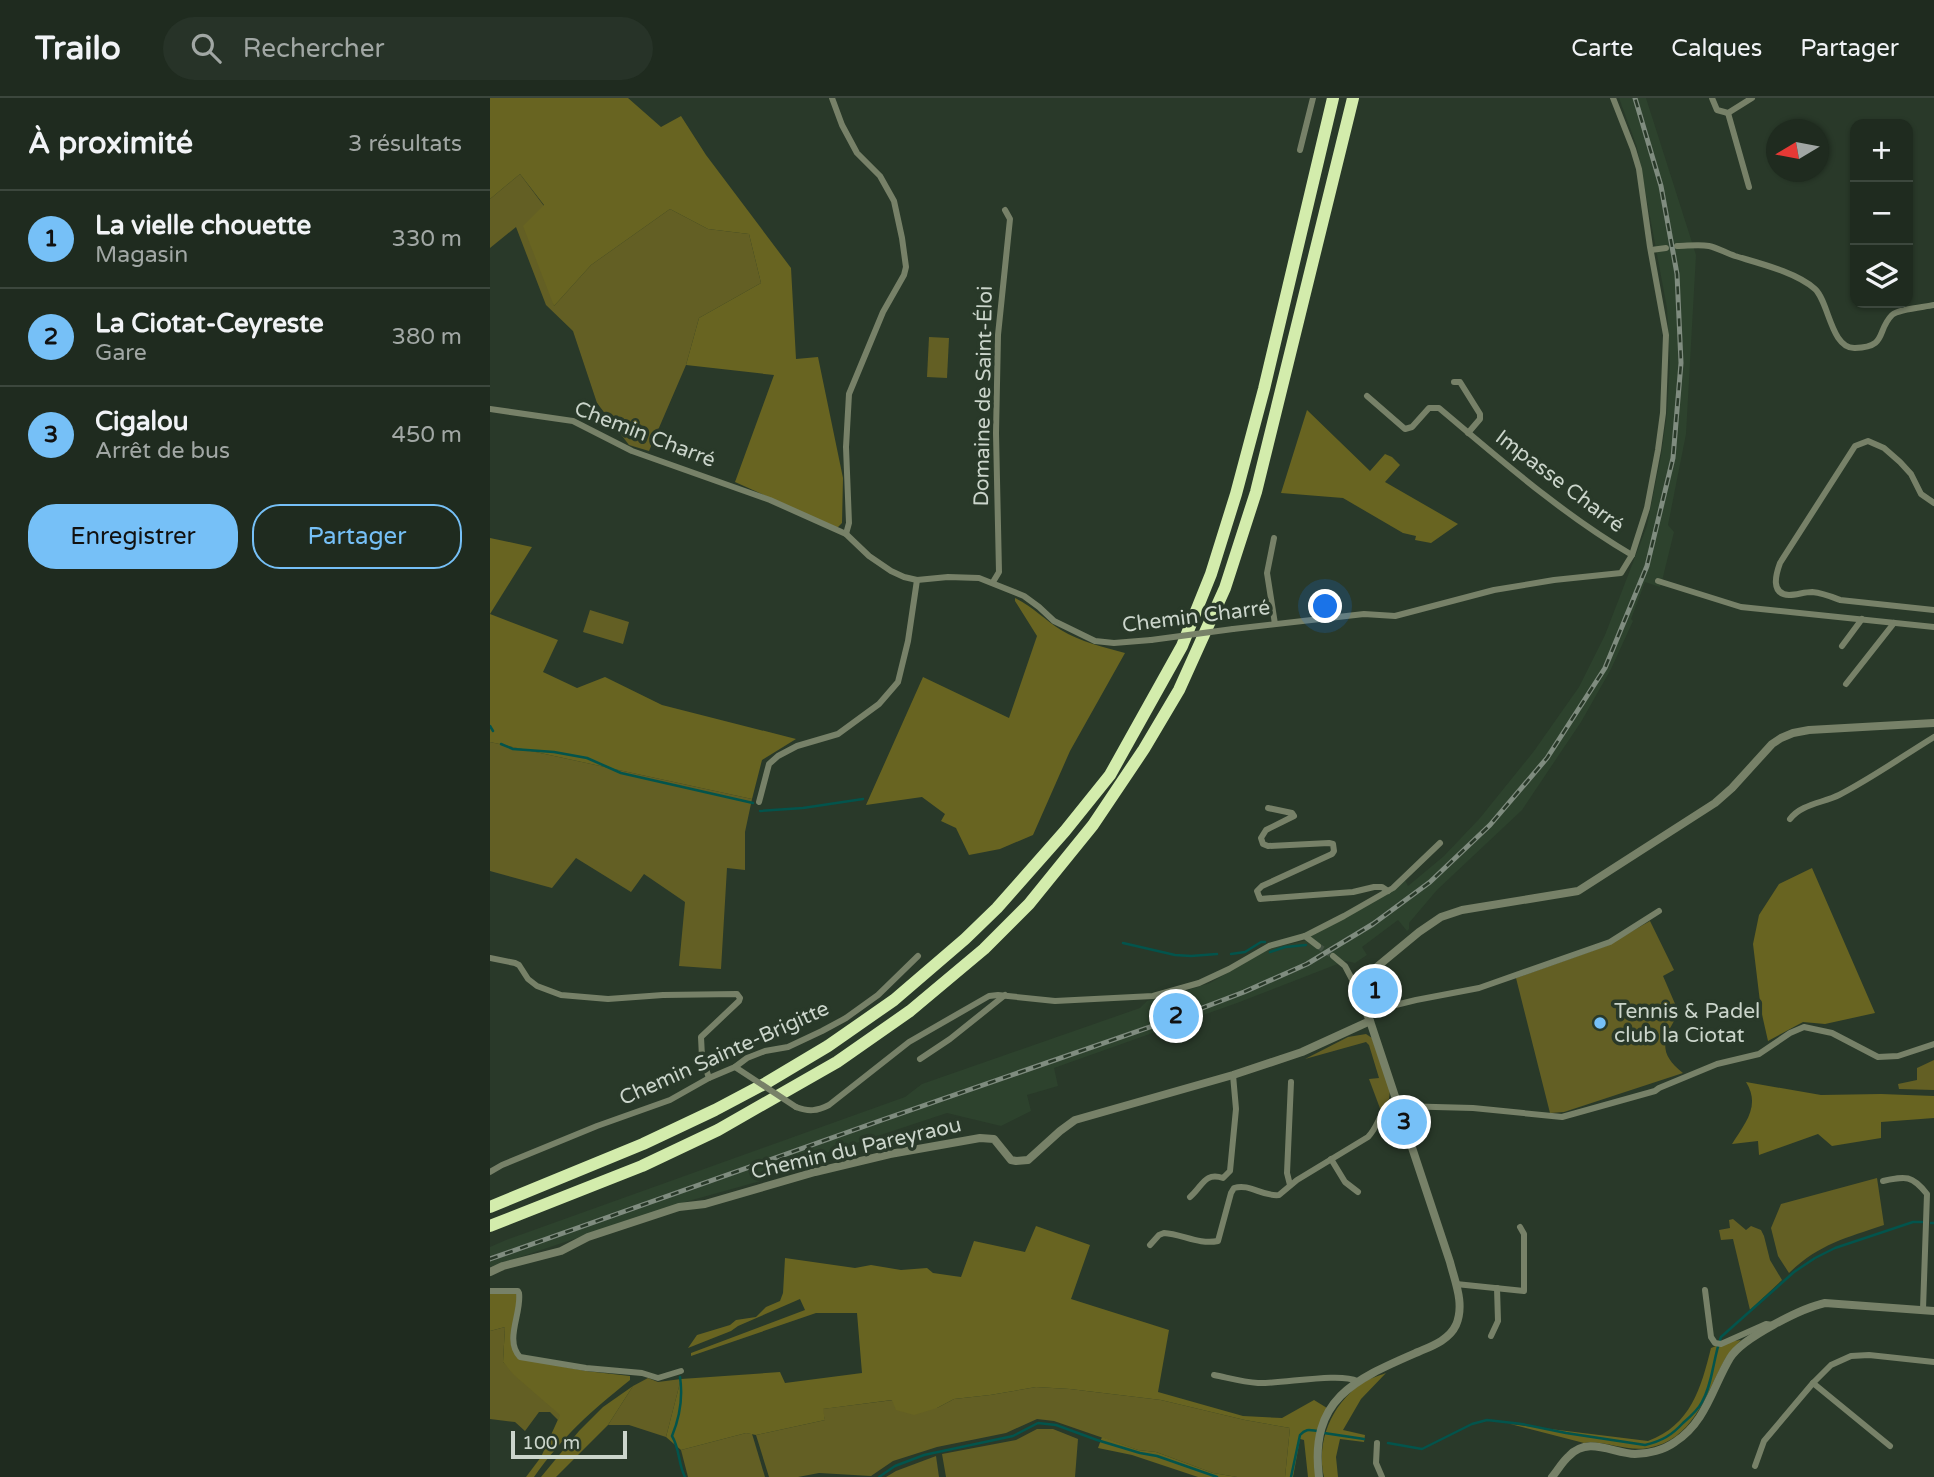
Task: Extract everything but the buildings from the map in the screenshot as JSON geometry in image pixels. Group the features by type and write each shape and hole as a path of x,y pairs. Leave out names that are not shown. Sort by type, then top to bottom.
{"highway":[{"path":"490,1207 643,1144 715,1110 807,1058 894,1000 965,940 997,908 1110,775 1181,646 1211,575 1264,389 1333,98"},
{"path":"490,1226 642,1166 718,1130 837,1062 910,1011 984,949 1029,904 1093,825 1179,690 1225,588 1263,467 1353,98"}],"street":[{"path":"832,98 857,153 880,176 894,201 906,267 883,312 849,394 846,447 849,523 846,534"},
{"path":"1300,150 1312,98"},
{"path":"1613,98 1639,169 1666,335 1658,450 1647,508 1632,555"},
{"path":"1712,98 1717,110 1728,113 1752,98"},
{"path":"1728,113 1749,187"},
{"name":"Domaine de Saint-Éloi","path":"993,582 999,572 996,433 998,335 1010,219 1005,210"},
{"path":"1677,246 1708,246 1775,268 1815,289 1839,339 1848,347 1874,344 1892,315 1896,313 1934,305"},
{"path":"1651,250 1666,248"},
{"name":"Impasse Charré","path":"1454,382 1460,382 1480,415 1480,419 1468,433"},
{"name":"Impasse Charré","path":"1367,396 1405,429 1412,427 1429,408 1439,408 1530,484 1588,528 1632,555"},
{"name":"Chemin Charré","path":"490,408 573,421 632,451 769,500 846,534 891,571 917,580 948,577 979,578 993,582 1024,596 1054,621 1095,641 1114,643 1364,614 1395,617 1494,590 1621,573 1632,555"},
{"path":"1934,503 1921,494 1911,474 1900,461 1875,443 1861,442 1854,446 1780,563 1775,584 1782,593 1788,595 1826,593 1840,600 1934,610"},
{"path":"1274,538 1267,573 1275,624"},
{"path":"759,802 769,764 778,756 797,746 838,734 879,704 898,682 908,641 917,580"},
{"path":"1658,581 1741,607 1934,627"},
{"path":"1846,684 1896,623 1900,607"},
{"path":"1842,646 1862,619"},
{"path":"1355,985 1419,932 1449,914 1578,891 1716,803 1772,744 1781,738 1809,730 1934,723"},
{"path":"1790,819 1804,808 1838,796 1934,737"},
{"path":"1268,808 1292,813 1294,816 1266,830 1261,838 1263,844 1329,843 1333,844 1334,851 1262,886 1257,891 1260,899 1353,892 1374,887 1382,887 1388,891"},
{"path":"735,1067 796,1107 808,1112 819,1110 909,1042 989,996 1005,995 1055,1001 1153,996 1199,983 1269,946 1305,936 1388,891 1440,843"},
{"path":"1368,1017 1416,1000 1479,988 1609,942 1659,911"},
{"path":"1305,936 1318,946"},
{"name":"Chemin Sainte-Brigitte","path":"490,1171 585,1130 670,1100 735,1067 747,1058 788,1047 846,1018 878,995 918,956"},
{"path":"1319,1477 1318,1442 1322,1424 1335,1401 1357,1381 1374,1371 1443,1340 1456,1325 1459,1296 1368,1017 1345,966 1333,956"},
{"path":"490,958 515,962 537,986 561,995 608,999 737,994 739,1001 701,1037 702,1057 709,1078"},
{"path":"920,1059 1005,995"},
{"name":"Chemin du Pareyraou","path":"490,1272 561,1251 588,1237 679,1207 705,1204 814,1172 966,1139 994,1139 1011,1160 1028,1160 1075,1121 1302,1052 1368,1017"},
{"path":"1150,1245 1164,1233 1216,1242 1220,1239 1234,1188 1246,1186 1265,1195 1280,1194 1290,1185 1368,1137 1382,1112 1387,1107 1398,1104 1562,1117 1656,1091 1717,1064 1759,1054 1804,1027 1832,1032 1868,1054 1878,1057 1898,1056 1934,1044"},
{"path":"1190,1198 1209,1177 1215,1175 1223,1178 1230,1171 1236,1109 1233,1074"},
{"path":"1290,1185 1287,1173 1291,1082"},
{"path":"1331,1159 1345,1181 1358,1192"},
{"path":"1883,1181 1910,1178 1931,1192 1927,1216 1923,1309"},
{"path":"1456,1284 1522,1291 1525,1288 1524,1234 1520,1227"},
{"path":"1491,1336 1498,1321 1497,1289"},
{"path":"1706,1290 1715,1343 1719,1344 1766,1324 1774,1325"},
{"path":"490,1291 519,1293 513,1342 520,1357 586,1368 642,1373 658,1378 681,1371"},
{"path":"1552,1477 1569,1455 1580,1448 1604,1447 1634,1454 1655,1451 1675,1442 1695,1425 1730,1357 1738,1348 1811,1306 1825,1303 1934,1311"},
{"path":"1755,1466 1764,1441 1831,1365 1851,1356 1869,1355 1934,1362"},
{"path":"1214,1375 1260,1383 1336,1377 1350,1377 1357,1381"},
{"path":"1813,1383 1890,1446"},
{"path":"1377,1443 1376,1463 1382,1477"}],"shaded area":[{"path":"490,98 628,98 661,127 681,116 706,155 791,268 796,359 818,357 843,478 842,523 837,528 735,482 774,375 686,365 699,318 761,283 749,234 708,229 670,209 591,265 554,306 523,226 544,205 520,174 490,199"},
{"path":"1619,98 1646,98 1696,255 1686,434 1668,525 1674,532 1663,577 1660,587 1645,582 1631,619 1633,621 1611,669 1581,722 1522,810 1437,890 1409,923 1409,929 1407,931 1398,920 1362,947 1367,955 1355,963 1346,961 1054,1068 1058,1086 1027,1095 1031,1111 1001,1126 947,1113 766,1173 764,1180 685,1202 490,1267 490,1247 506,1240 905,1097 922,1084 1140,1008 1147,1001 1210,983 1270,948 1304,941 1405,880 1408,886 1444,856 1480,818 1534,751 1579,687 1605,635 1647,526 1667,414 1670,363 1667,308 1637,147"},
{"path":"520,174 544,206 554,306 591,265 670,209 708,229 749,234 761,283 699,318 686,365 649,451 629,445 597,403 573,331 546,305 516,227 490,248 490,199"},
{"path":"929,337 949,338 947,378 927,377"},
{"path":"1307,410 1370,471 1385,454 1392,457 1400,465 1385,482 1458,524 1431,543 1415,540 1416,536 1403,533 1343,498 1281,493"},
{"path":"490,538 532,547 490,614"},
{"path":"1015,598 1069,634 1125,653 1070,751 1033,835 1000,849 969,855 956,828 941,821 945,814 922,797 866,805 923,677 1009,718 1037,636"},
{"path":"590,610 629,622 623,644 583,632"},
{"path":"490,614 558,640 543,672 577,688 605,677 662,705 796,739 762,760 752,799 490,742"},
{"path":"490,742 752,799 745,832 745,870 727,868 721,969 679,966 685,902 644,874 631,892 576,858 552,888 490,871"},
{"path":"1812,868 1875,1013 1825,1024 1803,1022 1768,1041 1761,1010 1753,944 1759,915 1779,884"},
{"name":"Tennis & Padel club la Ciotat","path":"1650,921 1674,970 1663,976 1679,1013 1665,1044 1669,1058 1683,1073 1564,1112 1550,1113 1516,978 1606,946"},
{"path":"1366,1034 1372,1038 1390,1091 1389,1099 1381,1111 1369,1079 1379,1078 1366,1042 1305,1059 1348,1037"},
{"path":"1934,1060 1934,1090 1899,1089 1898,1084 1917,1080 1917,1068"},
{"path":"1746,1082 1821,1095 1934,1096 1934,1118 1881,1122 1881,1138 1832,1146 1818,1134 1759,1155 1758,1141 1732,1144 1752,1107"},
{"path":"1877,1178 1884,1225 1822,1248 1789,1273 1778,1256 1771,1228 1781,1204"},
{"path":"1733,1219 1746,1230 1751,1226 1761,1230 1770,1260 1782,1280 1750,1310 1733,1239 1721,1240 1719,1230 1730,1228 1729,1220"},
{"path":"1036,1226 1090,1245 1071,1299 1169,1330 1158,1392 1243,1416 1282,1418 1314,1400 1327,1408 1317,1477 1308,1477 1304,1440 1300,1439 1293,1477 1285,1477 1290,1428 1161,1400 1070,1389 1036,1387 954,1399 914,1415 896,1410 892,1400 823,1409 825,1420 756,1435 746,1433 681,1450 666,1437 681,1379 780,1372 785,1383 862,1373 857,1313 816,1313 691,1356 691,1353 805,1310 800,1299 688,1348 697,1335 730,1325 736,1320 756,1317 766,1307 780,1301 785,1258 855,1268 871,1265 901,1270 927,1268 933,1273 961,1277 974,1241 1025,1252"},
{"path":"490,1294 516,1294 518,1297 512,1345 518,1358 630,1376 630,1380 567,1436 534,1477 526,1477 541,1457 560,1415 503,1362 505,1327 490,1331"},
{"path":"505,1327 503,1362 561,1415 558,1420 550,1412 539,1412 525,1431 515,1422 490,1419 490,1331"},
{"path":"1741,1340 1726,1358 1696,1415 1676,1436 1663,1443 1640,1449 1584,1443 1510,1424 1648,1441 1675,1425 1692,1404 1711,1348"},
{"path":"1386,1373 1361,1399 1343,1430 1365,1435 1364,1442 1340,1439 1336,1457 1338,1477 1324,1477 1324,1438 1334,1413 1341,1402 1361,1384"},
{"path":"648,1378 658,1382 681,1379 666,1437 629,1425 608,1425 633,1386"},
{"path":"633,1386 608,1425 556,1477 541,1477 603,1407"},
{"path":"1036,1387 1161,1400 1290,1428 1285,1477 1237,1477 1213,1473 1156,1452 1138,1450 1054,1421 1037,1419 1006,1433 937,1447 893,1461 871,1476 819,1473 798,1477 769,1477 756,1435 825,1420 822,1409 893,1400 937,1408 954,1399"},
{"path":"1037,1429 1053,1429 1078,1439 1075,1477 946,1477 942,1454 1016,1440"},
{"path":"746,1433 752,1434 765,1477 688,1477 681,1450"},
{"path":"1102,1437 1138,1450 1156,1452 1213,1473 1237,1477 1198,1477 1132,1455 1098,1448"},
{"path":"936,1456 939,1477 886,1477 896,1471"}],"waterway":[{"path":"490,726 493,731"},
{"path":"501,744 513,749 587,758 621,773 753,803"},
{"path":"760,811 863,799"},
{"path":"1231,954 1245,952 1265,942"},
{"path":"1123,943 1175,955 1217,954"},
{"path":"1270,952 1306,945"},
{"path":"1388,1443 1422,1449 1472,1424 1487,1420 1645,1445 1657,1442 1675,1431 1700,1405 1706,1395 1721,1337 1794,1272 1835,1248 1913,1222 1922,1222"},
{"path":"680,1377 680,1408 672,1436 685,1477"},
{"path":"879,1477 895,1466 924,1455 1013,1436 1038,1423 1056,1425 1217,1477"},
{"path":"1291,1477 1300,1435 1306,1430 1317,1431"},
{"path":"1324,1433 1364,1439"}],"tunnel":[{"path":"1318,946 1333,956"}],"railway":[{"path":"490,1259 1244,992 1307,964 1373,924 1430,882 1490,825 1547,758 1605,668 1647,566 1673,458 1681,363 1677,274 1661,186 1635,98"}],"place":[{"name":"La vielle chouette","path":"1375,991"},
{"name":"La Ciotat-Ceyreste","path":"1176,1016"},
{"name":"Tennis & Padel club la Ciotat","path":"1600,1023"},
{"name":"Cigalou","path":"1404,1122"}]}
